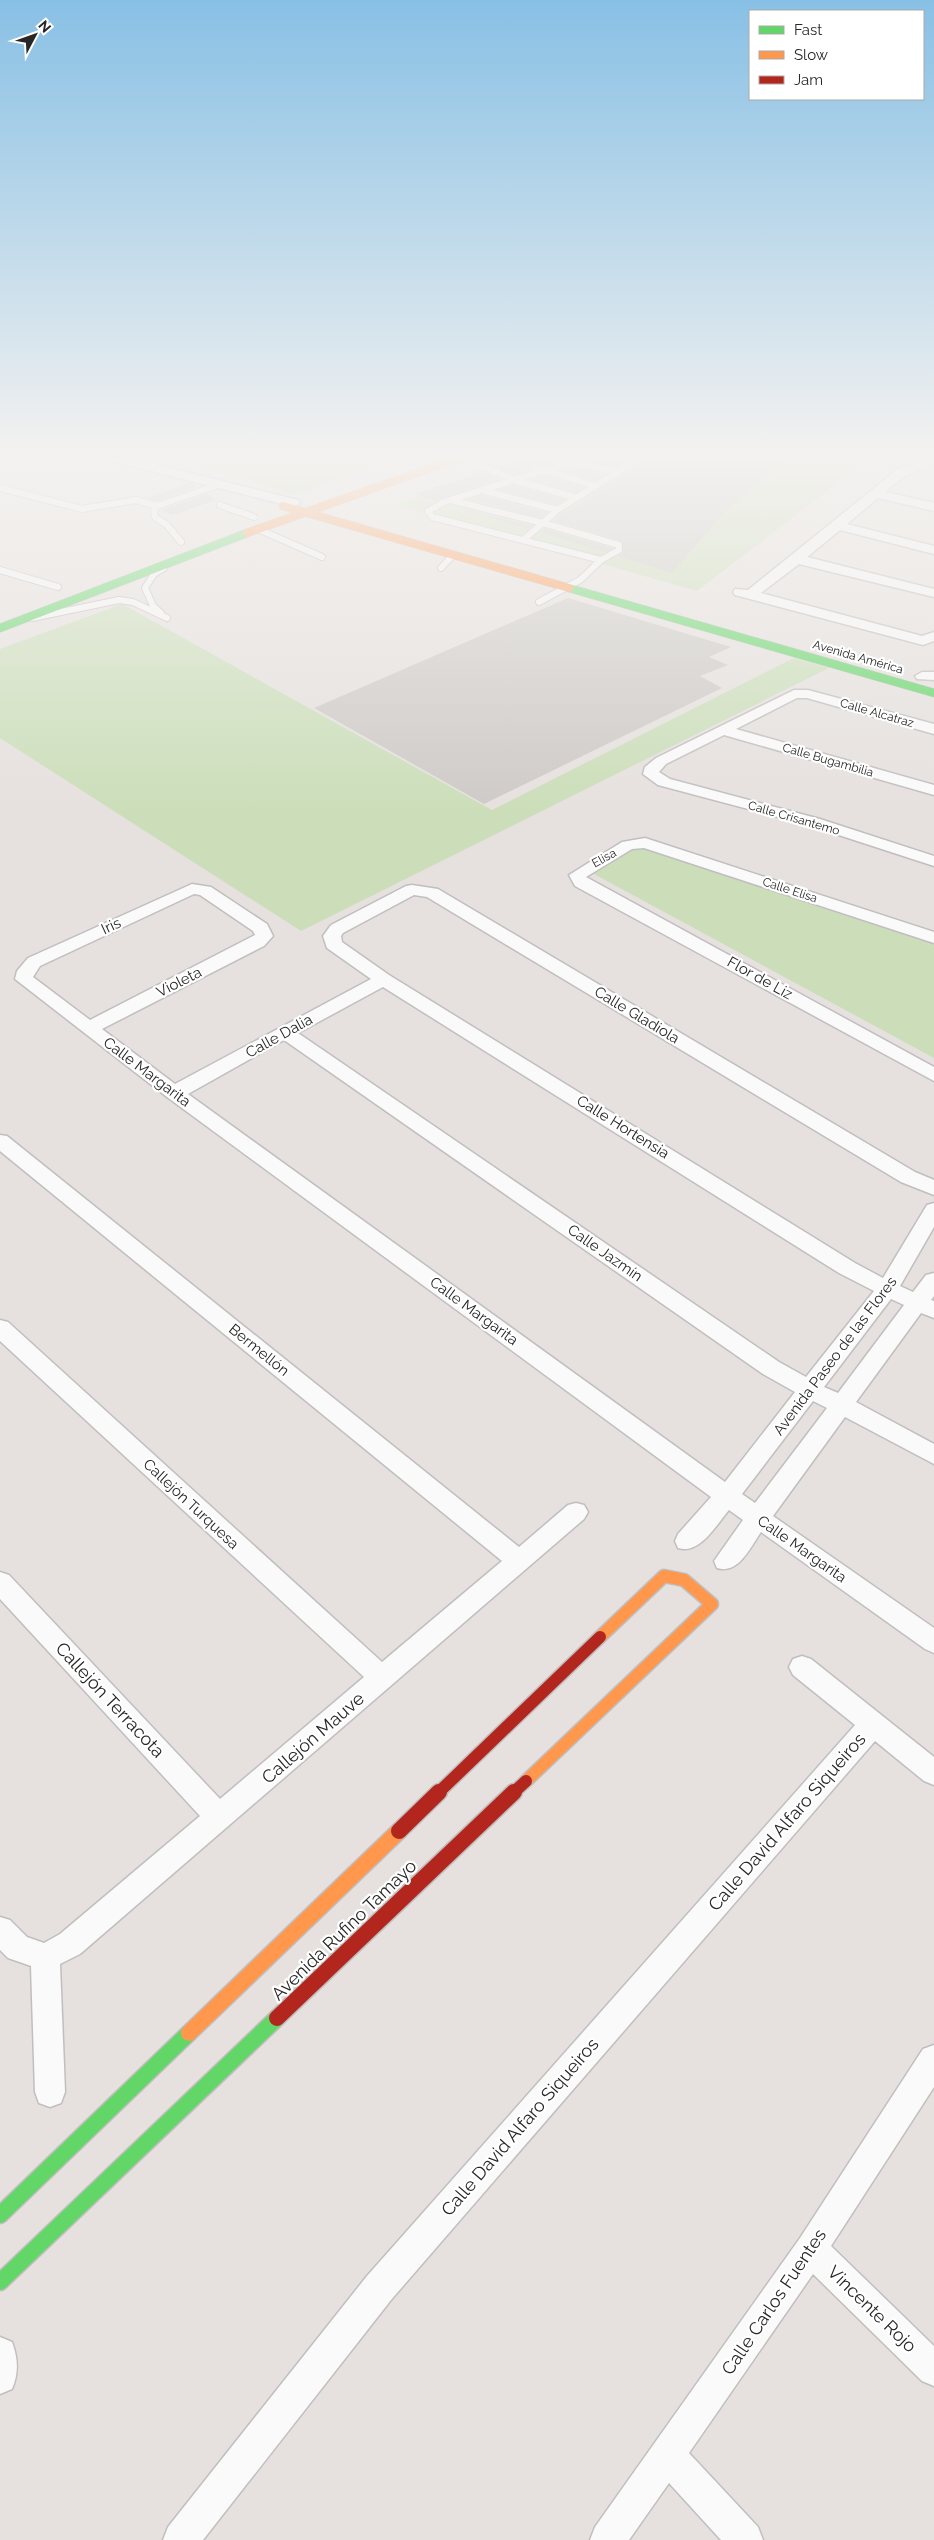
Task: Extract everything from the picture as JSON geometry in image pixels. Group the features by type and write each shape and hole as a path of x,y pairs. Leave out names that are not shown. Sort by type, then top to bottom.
{"main road":[{"path":"0,628 135,576"},
{"name":"Avenida América","path":"519,576 934,693"},
{"path":"563,576 772,634 775,639 774,642 762,644"},
{"path":"42,593 62,585"},
{"path":"801,655 797,652 797,648 809,644"},
{"name":"Avenida Rufino Tamayo","path":"0,2215 664,1576 672,1575 712,1604 0,2282"}],"street":[{"path":"772,576 745,593 923,641 934,636"},
{"path":"864,576 934,593"},
{"name":"Calle Alcatraz","path":"654,777 650,774 651,770 661,761 794,694 808,694 820,697 934,730"},
{"name":"Calle Bugambilia","path":"722,730 934,790"},
{"name":"Calle Crisantemo","path":"654,777 814,822 934,861"},
{"name":"Elisa","path":"585,884 578,879 577,875 579,872 628,845 645,843"},
{"name":"Calle Elisa","path":"645,843 934,938"},
{"name":"Flor de Liz","path":"585,884 934,1075"},
{"name":"Iris","path":"26,971 34,962 187,890 201,890"},
{"name":"Violeta","path":"90,1028 258,942 264,933 261,928 201,890"},
{"name":"Calle Gladiola","path":"337,928 412,890 432,893 908,1176 934,1188"},
{"name":"Calle Hortensia","path":"337,928 332,936 333,944 384,979 847,1268 887,1289 926,1306"},
{"name":"Calle Margarita","path":"26,971 24,977 26,982 90,1028 174,1093 727,1496 934,1642"},
{"name":"Calle Dalia","path":"174,1093 384,979"},
{"name":"Calle Jazmín","path":"286,1033 771,1368 808,1391 911,1440 934,1455"},
{"name":"Bermellón","path":"0,1141 518,1560"},
{"name":"Avenida Paseo de las Flores","path":"727,1496 794,1412 887,1289 934,1210"},
{"path":"726,1561 841,1406 926,1306 934,1280"},
{"name":"Callejón Turquesa","path":"0,1328 383,1679"},
{"path":"687,1541 727,1496"},
{"name":"Callejón Mauve","path":"46,1957 70,1944 383,1679 518,1560 576,1512"},
{"name":"Callejón Terracota","path":"0,1582 220,1818"},
{"path":"802,1668 934,1774"},
{"name":"Calle David Alfaro Siqueiros","path":"181,2540 379,2288 873,1724"},
{"path":"0,1930 18,1948 46,1957 50,2092"},
{"name":"Calle Carlos Fuentes","path":"608,2540 811,2249 933,2064"},
{"name":"Vincente Rojo","path":"811,2249 934,2369"},
{"path":"0,2354 0,2377"},
{"path":"668,2456 744,2540"}],"lane":[{"path":"23,576 62,585"},
{"path":"26,618 118,600 133,602 167,618 153,606 147,594 146,584 153,576"},
{"path":"539,602 565,589 585,576"}],"green space":[{"path":"643,576 717,576 697,591"},
{"path":"122,604 492,810 794,658 829,668 301,931 0,738 0,649"},
{"path":"637,847 934,942 934,1058 594,874"}],"building":[{"path":"568,598 731,647 709,657 728,665 700,676 722,688 484,804 314,708"}],"traffic: fast":[{"path":"0,628 136,576"},
{"path":"569,588 934,693"},
{"path":"0,2282 277,2018"},
{"path":"0,2215 189,2033"}],"traffic: slow":[{"path":"526,576 569,588"},
{"path":"526,1781 712,1604 684,1580 678,1577 664,1576 600,1637"},
{"path":"189,2033 399,1831"}],"traffic: jam":[{"path":"399,1831 600,1637"},
{"path":"277,2018 526,1781"}]}
